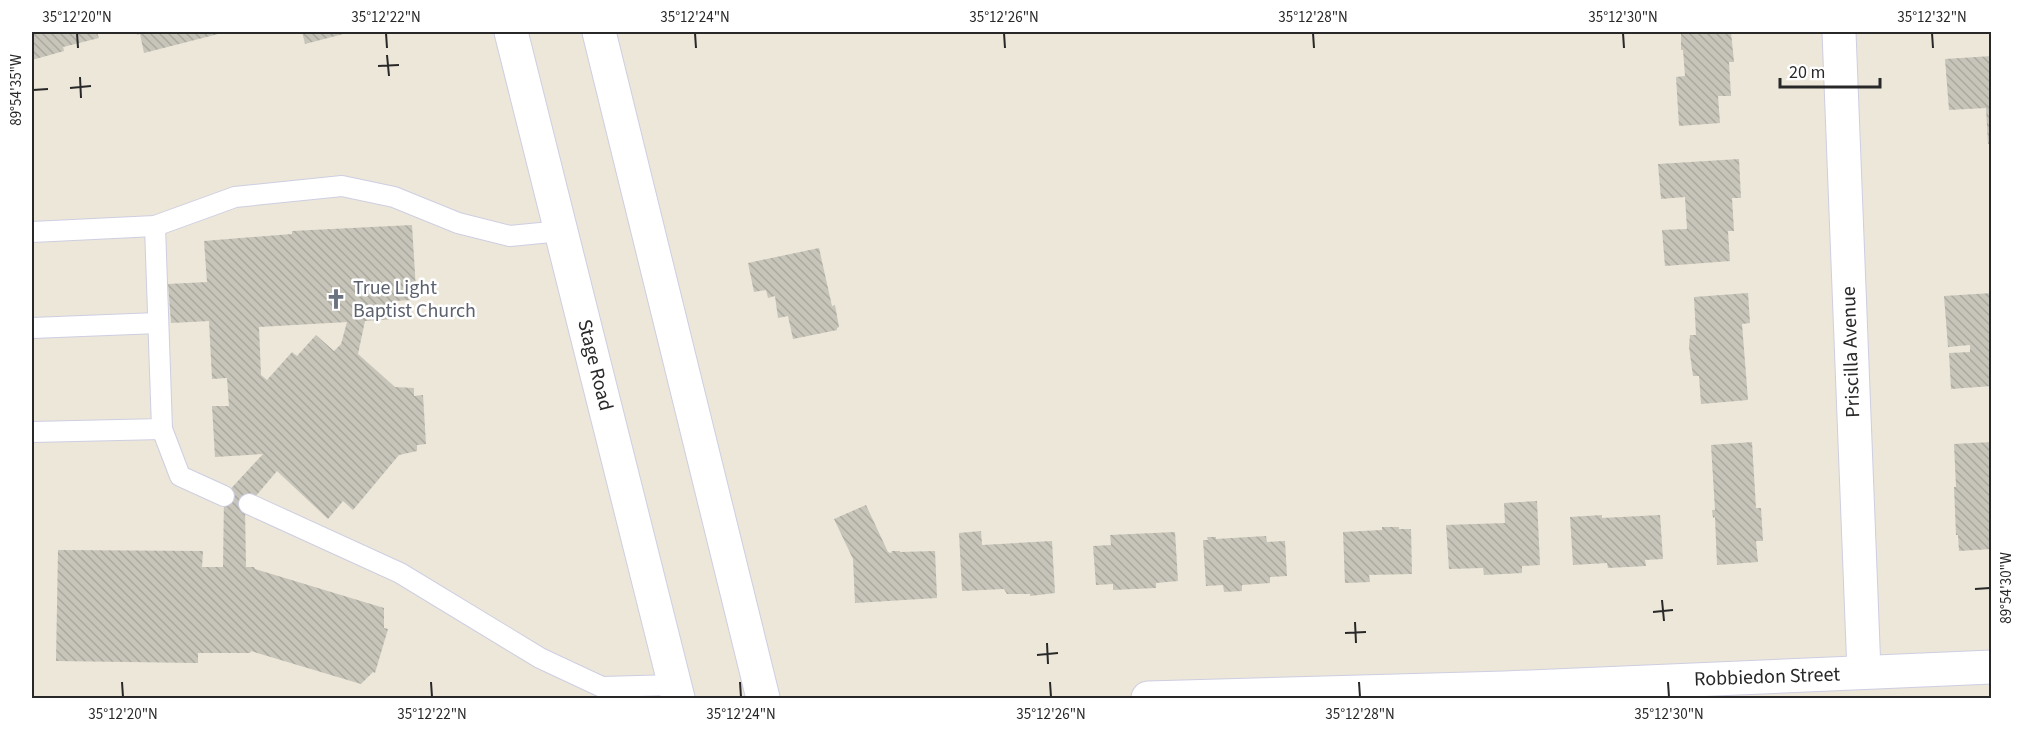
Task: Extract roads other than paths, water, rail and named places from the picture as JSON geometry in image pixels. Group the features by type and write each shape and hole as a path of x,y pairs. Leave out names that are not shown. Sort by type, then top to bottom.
{"street":[{"name":"Stage Road","path":"511,32 676,692"},
{"path":"598,32 763,699"},
{"name":"Priscilla Avenue","path":"1839,32 1864,672"},
{"name":"Robbiedon Street","path":"1148,699 1505,693 1864,672 1992,667"}],"lane":[{"path":"32,232 155,226 235,197 342,186 394,197 458,222 510,236 561,231"},
{"path":"155,226 162,429 180,476 224,496"},
{"path":"32,328 158,323"},
{"path":"32,432 162,429"},
{"path":"249,504 400,573 540,658 602,687 676,692"}],"place":[{"name":"True Light Baptist Church","path":"336,299"}]}
